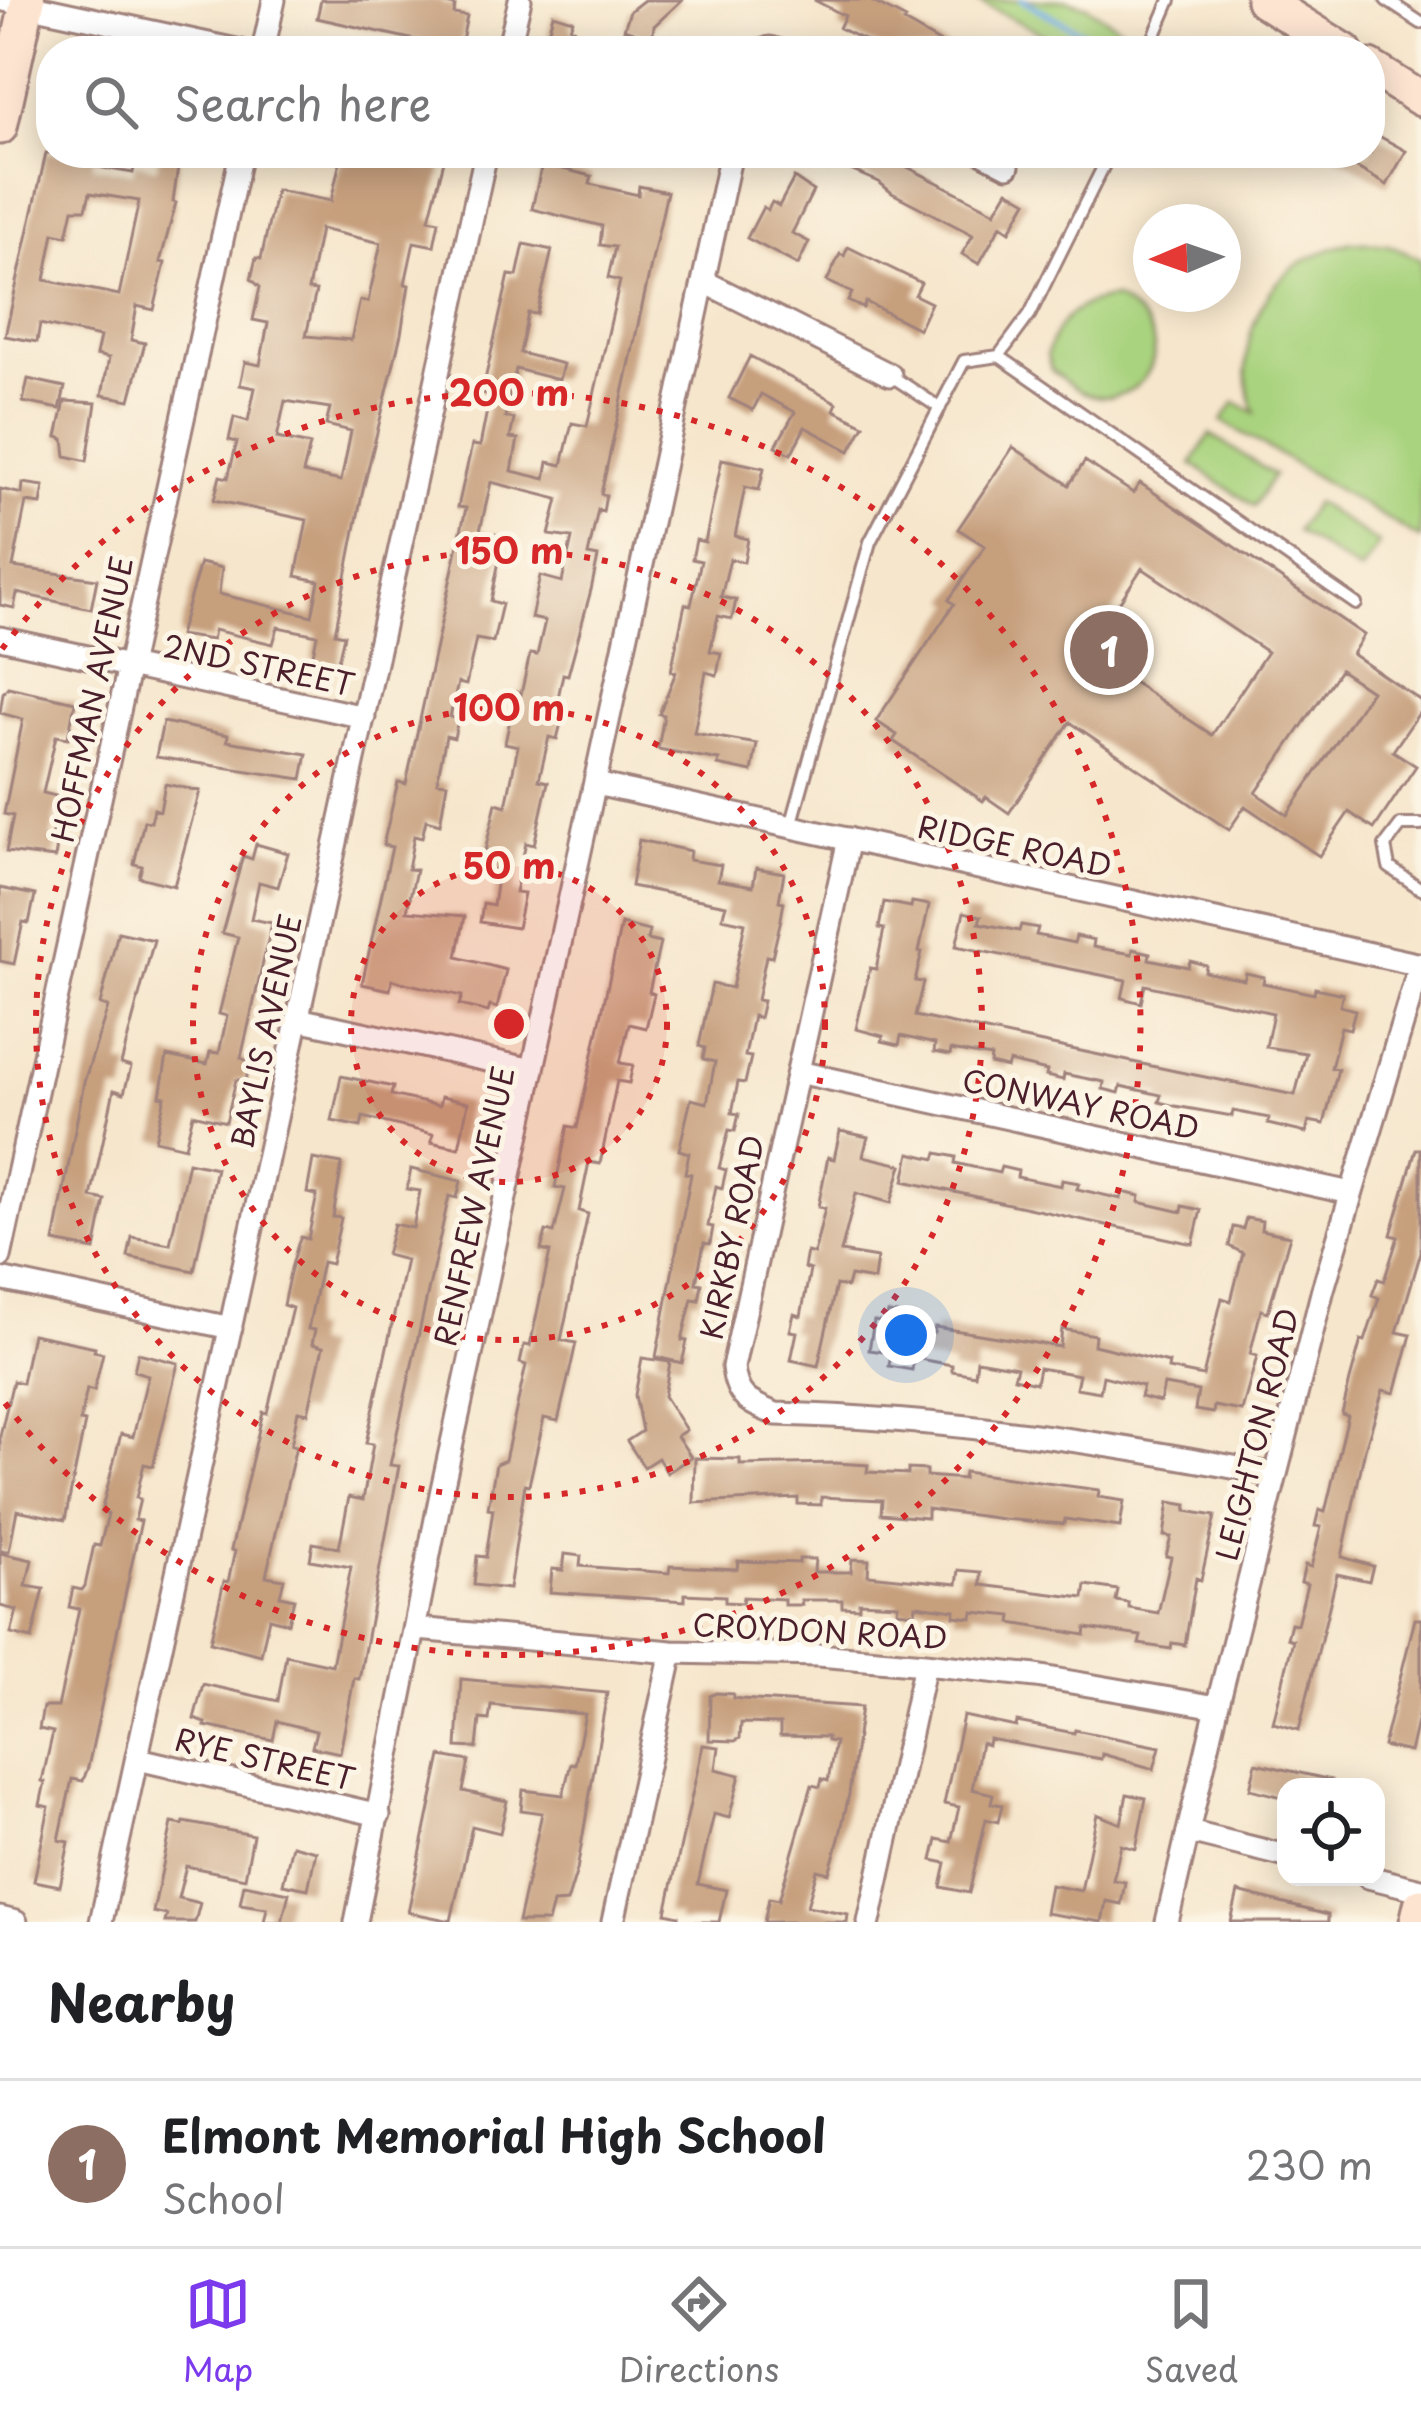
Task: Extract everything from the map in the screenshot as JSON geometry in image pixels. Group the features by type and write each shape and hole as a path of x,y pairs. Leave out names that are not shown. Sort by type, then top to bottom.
{"main road":[{"path":"0,127 20,2"},
{"path":"1284,5 1326,36"},
{"path":"1385,76 1421,99"},
{"path":"1417,1922 1421,1905"}],"street":[{"path":"266,36 274,0"},
{"path":"512,36 520,0"},
{"path":"20,2 173,36"},
{"name":"HOFFMAN AVENUE","path":"0,1257 238,168"},
{"name":"BAYLIS AVENUE","path":"101,1922 483,168"},
{"name":"RENFREW AVENUE","path":"356,1922 441,1494 705,282 722,168"},
{"path":"705,282 890,375"},
{"name":"2ND STREET","path":"0,638 364,717"},
{"name":"RIDGE ROAD","path":"596,784 1421,965"},
{"name":"KIRKBY ROAD","path":"849,839 733,1367 735,1386 744,1401 776,1414 1007,1430 1143,1449 1276,1475"},
{"name":"LEIGHTON ROAD","path":"1167,1922 1217,1707 1351,1192 1421,965"},
{"path":"298,1019 533,1070"},
{"name":"CONWAY ROAD","path":"798,1072 1351,1192"},
{"path":"0,1279 231,1328"},
{"name":"CROYDON ROAD","path":"417,1629 672,1652 818,1655 925,1664 1036,1676 1217,1707"},
{"path":"613,1922 672,1652"},
{"path":"869,1922 925,1664"},
{"name":"RYE STREET","path":"138,1760 379,1814"},
{"path":"1190,1832 1277,1854"},
{"path":"1385,1881 1421,1890"},
{"path":"0,1918 16,1922"}],"lane":[{"path":"1154,36 1170,0"},
{"path":"1386,0 1421,23"},
{"path":"999,356 1030,314 1103,168"},
{"path":"791,826 870,542 964,361 999,356 1356,604"},
{"path":"890,375 940,408"},
{"path":"1421,824 1402,825 1385,846 1389,867 1421,890"}],"green space":[{"path":"975,0 1067,0 1087,6 1133,36 1047,36"},
{"path":"1352,242 1388,245 1421,259 1421,539 1222,421 1235,402 1255,413 1246,373 1247,352 1259,311 1270,293 1300,263"},
{"path":"1113,298 1137,314 1150,333 1154,351 1150,369 1139,384 1123,393 1104,397 1082,392 1051,370 1047,354 1057,331 1071,314"},
{"path":"1210,434 1274,475 1254,506 1192,464"},
{"path":"1315,502 1379,544 1360,572 1296,531"}],"building":[{"path":"321,0 442,0 455,6 454,14 467,16 463,36 397,36 317,18"},
{"path":"644,0 682,0 654,26 652,36 624,29 630,11"},
{"path":"814,0 869,0 929,36 856,36 839,28 845,16"},
{"path":"553,14 573,20 572,36 547,36"},
{"path":"1385,139 1406,151 1387,185 1357,168 1385,168"},
{"path":"43,168 133,173 134,168 178,168 176,203 160,262 165,263 154,310 137,306 131,340 145,343 130,400 102,395 109,358 96,355 100,337 40,324 37,342 5,336","holes":["90,193 139,201 119,295 45,280 54,233 67,236 73,209 86,209"]},
{"path":"339,168 442,168 429,219 439,221 434,246 414,242 405,284 409,285 401,334 335,633 344,635 337,665 312,660 317,635 278,627 273,644 214,630 212,640 179,635 200,563 222,568 219,594 312,616 319,581 296,576 307,520 214,500 220,476 228,478 237,442 229,440 234,417 248,421 255,388 240,385 245,362 260,365 268,323 253,320 260,287 251,279 256,258 261,259 276,190 331,201","holes":["320,229 381,243 368,302 360,300 351,340 306,336 316,291 308,290","285,401 330,408 326,425 351,431 341,481 303,473 310,445 277,438"]},
{"path":"541,168 592,176 590,184 638,195 639,186 667,192 601,494 606,495 603,512 598,510 588,555 598,557 591,590 568,675 563,674 554,717 562,719 557,739 549,737 539,780 548,782 534,845 526,843 515,892 524,893 517,928 480,922 483,904 493,906 498,871 490,869 494,853 485,851 496,803 506,806 518,746 505,743 516,692 521,694 530,654 537,655 545,621 531,618 540,576 562,582 572,538 549,535 558,499 491,482 480,531 504,536 491,601 502,604 493,642 476,639 466,685 458,683 450,717 458,719 454,738 446,736 437,782 447,783 440,824 426,820 422,838 414,836 408,869 416,870 407,911 465,916 457,957 506,970 497,1008 490,1006 488,1012 459,1005 462,996 392,980 390,990 362,984 392,847 383,845 398,782 406,784 466,508 458,507 472,445 480,446 490,395 482,393 509,275 517,276 524,244 552,250 537,314 528,313 520,353 563,364 559,380 516,369 505,417 514,419 510,438 518,439 512,471 545,479 548,462 562,465 572,423 587,426 620,281 608,278 615,247 600,245 602,226 532,209"},
{"path":"846,168 909,168 995,212 1008,190 1027,201 1010,231 1001,225 979,264 962,254 973,235"},
{"path":"794,178 813,191 792,233 809,242 798,265 747,238 763,207 768,210 772,202 779,206"},
{"path":"848,247 921,283 915,295 931,303 919,329 866,302 863,308 848,301 852,293 827,281"},
{"path":"750,356 837,403 834,410 864,425 850,451 805,427 791,454 776,446 795,412 761,394 753,410 729,398"},
{"path":"28,379 65,387 60,409 23,402"},
{"path":"65,401 96,403 87,461 66,456 64,439 57,437"},
{"path":"1013,447 1069,485 1085,461 1133,493 1140,483 1364,635 1352,654 1421,701 1421,710 1393,751 1416,766 1374,829 1349,812 1319,856 1245,806 1229,830 1070,722 1009,813 986,797 983,801 893,741 897,735 876,721 954,604 949,600 985,546 958,529","holes":["1142,568 1267,652 1212,735 1087,651","1340,670 1371,691 1287,815 1256,793"]},
{"path":"722,459 764,468 759,490 745,487 735,536 748,539 744,562 730,559 721,597 736,600 732,619 718,616 710,651 721,653 717,675 706,672 694,733 757,744 752,772 718,765 719,760 658,749 664,715 659,714 676,672 671,671 685,604 691,605 701,561 692,559 696,540 705,542"},
{"path":"23,483 44,486 41,504 26,502 13,567 97,579 91,609 17,593 14,608 0,605 0,489 22,494"},
{"path":"8,687 75,702 68,738 56,736 43,793 60,797 51,838 58,839 55,858 6,852 13,816 4,814 23,719 0,713"},
{"path":"163,722 228,735 227,741 307,754 302,779 156,757"},
{"path":"165,784 200,791 174,886 139,877 142,866 134,864 144,821 151,822 154,809 160,811"},
{"path":"639,840 690,851 689,860 721,865 718,880 753,886 756,868 784,873 781,919 772,957 766,956 757,1000 763,1001 759,1018 753,1016 745,1083 738,1082 732,1113 739,1114 735,1131 729,1130 719,1168 726,1170 722,1188 716,1186 708,1226 713,1227 710,1244 704,1243 696,1283 702,1284 699,1300 692,1299 682,1363 656,1357 691,1174 685,1173 689,1153 679,1150 691,1099 707,1103 715,1062 703,1059 705,1048 699,1046 712,984 732,988 745,923 722,918 726,905 631,886"},
{"path":"256,844 288,853 278,887 259,882 251,919 272,923 241,1058 250,1062 246,1080 236,1080 226,1122 193,1114 185,1147 155,1140 165,1097 160,1096 167,1056 207,1064 210,1052 219,1053 227,1016 219,1014 238,937 222,933 243,856 252,859"},
{"path":"0,888 35,895 29,923 23,922 14,964 0,961"},
{"path":"884,902 929,905 915,981 923,982 915,1016 1180,1072 1295,1095 1306,1053 1266,1047 1273,1013 1145,985 1141,1003 1122,998 1126,980 956,946 964,912 981,916 979,923 1019,931 1021,925 1038,928 1036,935 1074,943 1076,936 1094,940 1093,947 1132,954 1133,949 1150,953 1149,959 1188,967 1190,961 1206,965 1205,972 1244,980 1246,973 1264,977 1263,983 1314,994 1315,988 1343,994 1340,1006 1355,1010 1350,1029 1341,1027 1331,1068 1338,1069 1324,1124 1309,1121 1306,1133 1268,1124 1269,1118 1175,1106 1159,1102 1161,1095 1121,1086 1119,1093 1103,1089 1104,1082 1064,1074 1063,1080 1009,1062 1007,1068 990,1064 991,1057 934,1052 935,1044 901,1036 899,1045 856,1029 870,968 876,969"},
{"path":"621,924 649,931 647,940 660,943 649,992 654,994 646,1028 629,1024 620,1063 633,1065 629,1083 617,1081 600,1164 589,1162 579,1211 588,1214 561,1340 576,1343 558,1421 544,1418 529,1485 525,1484 509,1589 474,1585 477,1556 486,1557 496,1464 505,1460 526,1365 520,1363 524,1345 530,1346 550,1252 541,1250 546,1231 554,1233 565,1189 555,1187 568,1126 577,1128"},
{"path":"118,932 154,940 121,1064 131,1067 124,1093 114,1090 91,1197 105,1200 95,1250 54,1242 84,1082 108,1007 100,1005"},
{"path":"341,1076 393,1087 391,1095 439,1106 441,1097 468,1103 459,1148 431,1142 433,1134 363,1117 361,1127 332,1121"},
{"path":"840,1131 868,1137 863,1156 902,1165 891,1203 856,1193 841,1252 877,1258 874,1280 850,1276 847,1287 836,1285 818,1366 791,1360 797,1332 790,1331 794,1314 801,1316 810,1270 804,1268 807,1252 814,1254 825,1208 818,1207 828,1157 834,1159"},
{"path":"1416,1149 1421,1149 1421,1252 1397,1332 1411,1335 1395,1393 1383,1390 1342,1557 1373,1566 1369,1581 1337,1574 1299,1730 1273,1723 1293,1640 1287,1638 1291,1623 1297,1624 1307,1584 1301,1582 1305,1565 1311,1567 1321,1527 1315,1526 1319,1510 1325,1512 1348,1416 1342,1414 1350,1380 1379,1298 1372,1295 1378,1279 1384,1281 1398,1237 1391,1235"},
{"path":"910,1153 935,1159 937,1153 956,1157 955,1163 999,1173 1001,1167 1018,1171 1017,1177 1061,1186 1062,1180 1079,1183 1077,1189 1121,1199 1122,1192 1140,1196 1139,1202 1182,1212 1183,1206 1201,1210 1193,1244 904,1181"},
{"path":"313,1159 342,1164 333,1217 341,1218 331,1264 322,1262 308,1329 315,1330 312,1344 323,1347 308,1413 298,1411 291,1445 296,1446 266,1576 284,1579 280,1596 294,1599 288,1623 269,1618 261,1655 210,1642 292,1308 283,1305 290,1272 301,1237 308,1239 317,1195 307,1193"},
{"path":"188,1162 216,1168 194,1271 128,1257 132,1237 170,1244"},
{"path":"411,1169 461,1181 457,1198 449,1196 390,1465 399,1466 359,1679 354,1678 340,1753 312,1747 316,1731 277,1721 273,1740 205,1726 194,1719 203,1684 278,1701 286,1655 332,1665 351,1567 310,1560 313,1543 339,1548 349,1497 363,1500 373,1444 366,1443 406,1260 386,1255 394,1224 413,1228 420,1191 407,1189"},
{"path":"1246,1218 1262,1221 1261,1230 1290,1236 1268,1312 1261,1310 1250,1354 1257,1356 1242,1411 1214,1406 1213,1413 1195,1410 1198,1391 1164,1385 1160,1402 1140,1397 1143,1386 1103,1376 1100,1392 1076,1388 1079,1375 1039,1368 1036,1383 1014,1378 1017,1367 977,1360 975,1375 914,1358 912,1370 889,1366 891,1353 869,1350 874,1321 886,1323 888,1313 905,1315 903,1328 934,1333 935,1327 1060,1347 1062,1329 1095,1335 1094,1345 1203,1376 1222,1298 1231,1301 1243,1253 1229,1246 1233,1227 1243,1229"},
{"path":"32,1334 95,1347 94,1351 103,1353 94,1391 87,1389 65,1520 17,1510 9,1551 0,1551 0,1436 13,1381 22,1383"},
{"path":"138,1353 178,1363 153,1466 144,1464 136,1498 140,1499 135,1520 141,1521 88,1767 83,1781 72,1779 59,1840 69,1842 60,1886 34,1881 49,1807 40,1805 53,1732 39,1729 43,1707 58,1707 79,1609 69,1607 73,1588 85,1586 94,1545 100,1546 108,1514 101,1512 121,1434 133,1437 148,1375 134,1371"},
{"path":"642,1358 670,1362 664,1396 686,1430 677,1436 691,1457 667,1473 658,1458 644,1467 627,1441 642,1431 635,1395"},
{"path":"695,1458 740,1459 740,1465 868,1465 867,1472 926,1470 926,1476 963,1479 964,1472 1099,1490 1098,1497 1124,1501 1120,1527 927,1509 927,1518 881,1514 882,1500 821,1497 821,1505 798,1504 798,1498 694,1503"},
{"path":"1169,1502 1187,1505 1186,1511 1215,1516 1201,1580 1196,1578 1185,1645 1172,1643 1171,1649 1139,1644 1141,1636 1086,1628 1085,1635 1011,1623 1012,1616 973,1612 972,1618 954,1616 955,1610 916,1605 915,1613 897,1611 898,1604 859,1602 859,1608 842,1607 842,1600 784,1605 784,1599 743,1597 742,1603 725,1602 725,1596 685,1594 685,1601 550,1592 552,1569 563,1570 565,1554 581,1556 580,1566 669,1573 670,1566 737,1569 738,1561 799,1563 799,1559 815,1559 814,1572 851,1572 852,1559 869,1560 868,1575 957,1584 959,1570 981,1572 981,1585 1084,1598 1086,1585 1118,1590 1116,1601 1158,1613 1171,1557 1166,1556 1171,1537 1164,1536"},
{"path":"0,1553 32,1560 26,1586 44,1589 32,1639 11,1634 17,1610 0,1606"},
{"path":"1415,1619 1421,1619 1421,1704 1410,1752 1383,1746"},
{"path":"461,1679 607,1693 577,1870 567,1902 553,1903 548,1922 518,1922 542,1813 521,1810 523,1790 563,1795 585,1714 491,1705 489,1720 480,1719 477,1748 457,1747"},
{"path":"710,1696 861,1707 839,1839 829,1873 817,1870 807,1906 848,1914 847,1922 764,1922 769,1898 779,1900 812,1785 820,1787 822,1779 828,1781 835,1742 827,1737 780,1736 780,1724 741,1723 740,1738 735,1741 709,1740"},
{"path":"963,1716 1160,1747 1154,1769 1102,1754 1101,1759 989,1739 988,1745 981,1743 972,1789 993,1794 991,1803 1002,1805 998,1822 986,1819 969,1893 941,1887 946,1863 932,1860 937,1839 951,1842 959,1807 944,1804"},
{"path":"703,1745 719,1747 716,1769 740,1775 729,1818 714,1814 698,1884 726,1890 719,1922 677,1922 679,1916 666,1913"},
{"path":"441,1756 469,1761 463,1791 507,1801 500,1833 472,1826 451,1921 408,1912"},
{"path":"1256,1763 1322,1778 1277,1778 1277,1796 1250,1789"},
{"path":"1127,1794 1146,1798 1136,1849 1121,1845 1113,1880 1125,1882 1121,1904 1106,1901 1102,1922 1045,1913 1050,1885 1081,1891 1097,1814 1121,1824"},
{"path":"172,1823 253,1835 245,1878 186,1866 178,1898 200,1903 195,1922 165,1922 167,1915 153,1912"},
{"path":"292,1845 316,1851 308,1889 283,1884"},
{"path":"244,1884 289,1893 282,1922 264,1922 267,1908 240,1904"},
{"path":"1238,1892 1328,1915 1328,1922 1231,1922"}],"waterway":[{"path":"1022,0 1089,36"}],"place":[{"name":"Elmont Memorial High School","path":"1109,650"}]}
